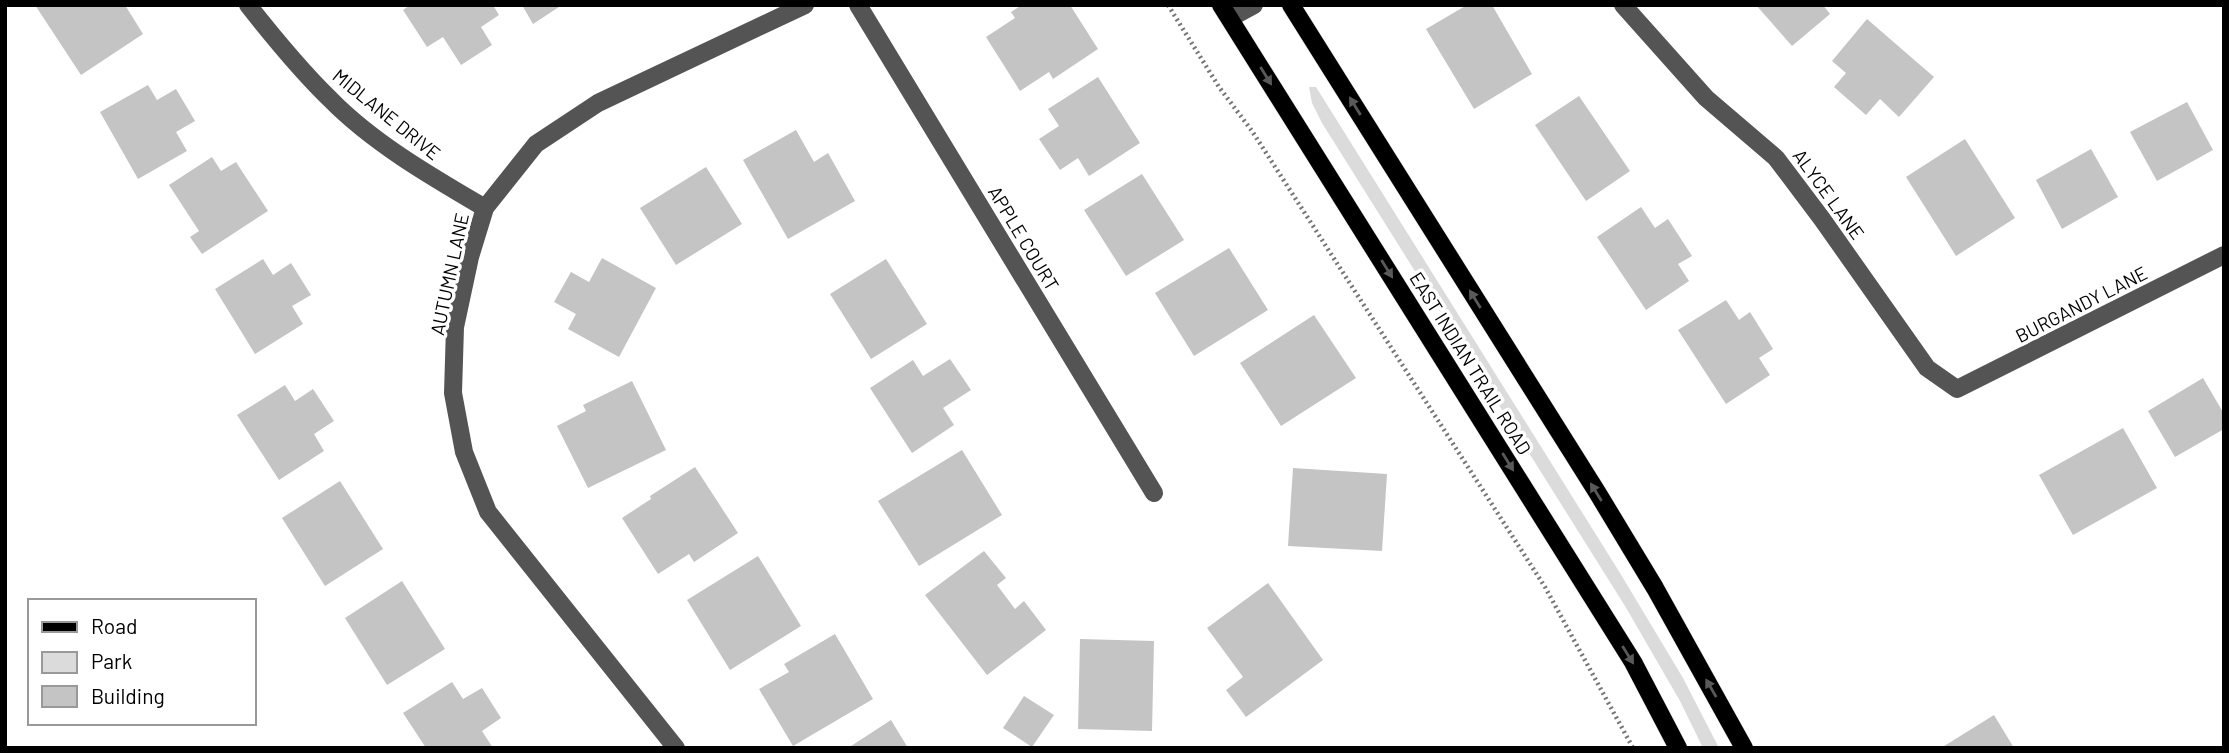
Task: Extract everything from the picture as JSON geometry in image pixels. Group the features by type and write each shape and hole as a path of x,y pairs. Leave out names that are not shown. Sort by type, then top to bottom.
{"main road":[{"name":"EAST INDIAN TRAIL ROAD","path":"1291,5 1629,545 1744,748"},
{"name":"EAST INDIAN TRAIL ROAD","path":"1226,12 1633,662 1678,748"}],"street":[{"name":"MIDLANE DRIVE","path":"248,5 289,56 332,102 424,173 485,208"},
{"name":"AUTUMN LANE","path":"676,748 488,512 464,452 453,393 455,327 470,257 485,208 536,144 598,103 805,5"},
{"name":"APPLE COURT","path":"858,5 1154,493"},
{"path":"1226,12 1254,5"},
{"name":"ALYCE LANE","path":"1623,5 1706,98 1776,158 1927,368 1957,390"},
{"name":"BURGANDY LANE","path":"1957,390 2224,255"}],"path":[{"path":"1168,5 1545,587 1633,748"}],"green space":[{"path":"1309,87 1316,87 1620,573 1683,678 1719,748 1703,748 1680,701 1625,606 1322,123 1312,103"}],"building":[{"path":"35,5 125,5 143,34 81,75"},
{"path":"410,5 493,5 499,15 481,27 492,45 461,65 443,37 427,47 403,10"},
{"path":"522,5 562,5 533,24"},
{"path":"1022,5 1070,5 1098,49 1053,79 1049,72 1020,91 986,37 1015,18 1011,12"},
{"path":"1467,5 1492,5 1532,74 1474,109 1426,29"},
{"path":"1756,5 1823,5 1830,14 1792,46"},
{"path":"1867,19 1934,77 1899,117 1880,99 1866,115 1834,87 1846,73 1832,61"},
{"path":"1098,77 1140,143 1089,176 1078,158 1060,170 1039,139 1059,126 1048,109"},
{"path":"148,85 157,100 176,89 195,121 176,132 187,151 138,179 100,112"},
{"path":"1579,96 1630,171 1586,201 1535,125"},
{"path":"2187,102 2213,150 2157,181 2130,132"},
{"path":"796,130 814,162 828,153 855,201 788,239 743,160"},
{"path":"1965,139 2015,218 1956,256 1906,177"},
{"path":"2091,149 2118,197 2062,229 2036,180"},
{"path":"212,157 221,171 236,162 268,211 202,254 190,237 199,231 169,185"},
{"path":"706,167 742,224 676,265 640,208"},
{"path":"1142,174 1184,240 1126,276 1084,210"},
{"path":"1641,207 1655,228 1668,219 1692,256 1678,264 1689,281 1646,310 1597,237"},
{"path":"1229,248 1268,310 1194,356 1155,293"},
{"path":"602,258 656,288 619,357 568,329 576,314 554,302 571,272 589,282"},
{"path":"263,259 273,275 291,263 311,295 292,306 303,324 255,354 215,289"},
{"path":"886,259 927,324 871,359 830,294"},
{"path":"1726,300 1739,320 1750,312 1773,349 1759,358 1770,375 1726,404 1678,330"},
{"path":"1314,315 1356,378 1281,426 1240,363"},
{"path":"950,359 971,390 943,408 954,425 912,453 870,388 913,360 923,376"},
{"path":"2203,378 2224,414 2224,429 2175,457 2148,411"},
{"path":"632,381 666,450 588,488 557,426 586,411 583,405"},
{"path":"285,385 295,401 313,389 334,421 314,434 324,451 279,480 237,415"},
{"path":"2123,428 2157,488 2073,535 2039,475"},
{"path":"962,450 1002,515 919,566 878,501"},
{"path":"695,467 738,533 694,562 689,554 658,574 622,518"},
{"path":"1293,468 1387,474 1382,551 1288,546"},
{"path":"340,481 383,549 325,586 282,518"},
{"path":"984,551 1006,578 997,585 1015,609 1024,601 1046,630 987,675 925,595"},
{"path":"758,556 801,626 730,670 687,600"},
{"path":"402,581 445,649 387,685 345,618"},
{"path":"1268,583 1323,660 1246,717 1226,690 1243,677 1207,628"},
{"path":"835,634 873,699 793,746 759,689 789,672 784,664"},
{"path":"1080,639 1154,641 1152,731 1078,729"},
{"path":"452,682 463,699 482,688 501,718 482,731 493,748 426,748 403,713"},
{"path":"1024,696 1054,715 1032,747 1003,728"},
{"path":"1994,715 2014,748 1941,748"},
{"path":"891,720 908,748 848,748"}]}
